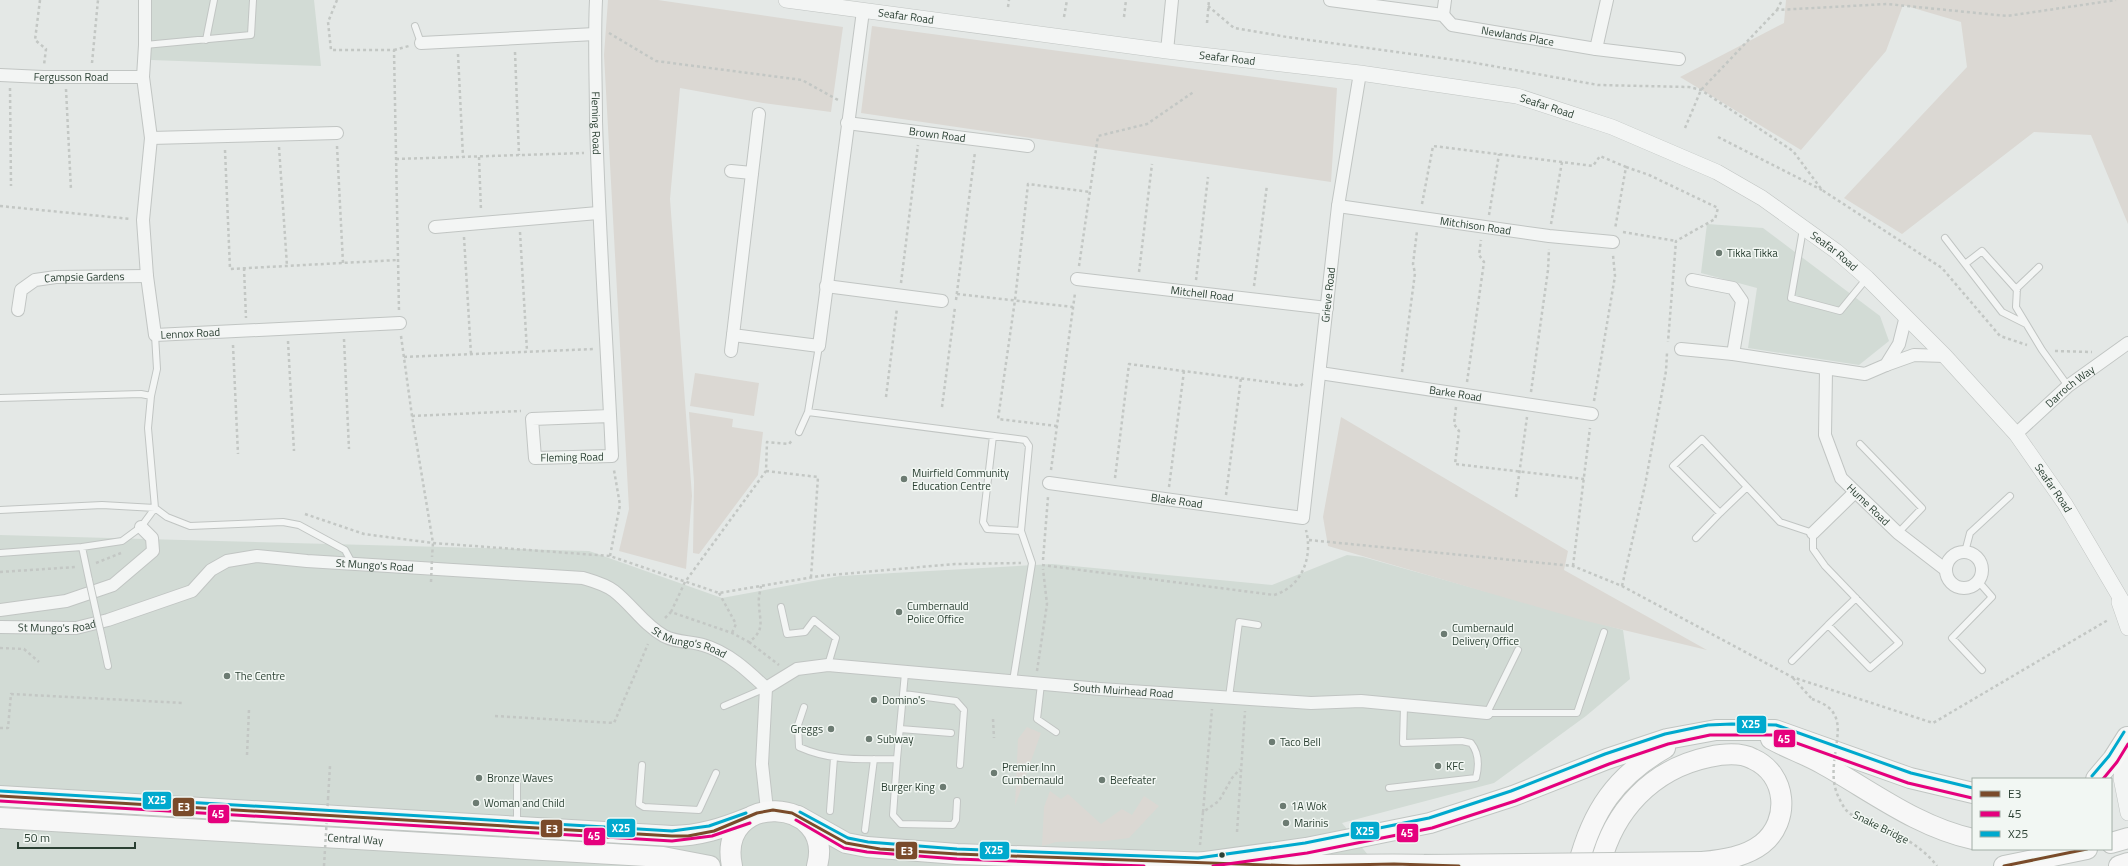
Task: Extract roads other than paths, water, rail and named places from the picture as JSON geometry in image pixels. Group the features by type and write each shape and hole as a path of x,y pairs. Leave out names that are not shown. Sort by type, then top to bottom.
{"main road":[{"path":"1751,729 1820,762 1920,820 1952,834 1972,839"},
{"path":"1578,866 1592,823 1600,808 1620,781 1632,769 1665,748 1709,730"},
{"path":"1198,863 1306,848 1430,823 1513,796 1607,759 1667,739 1709,730 1775,730 1910,778 1972,793"},
{"path":"2097,778 2113,759 2128,736"},
{"path":"1424,865 1702,862 1733,858 1752,851 1763,843 1779,820 1782,796 1778,784 1772,773 1753,759 1729,754 1698,759 1683,764 1657,779 1634,798 1610,834 1600,866"},
{"name":"Central Way","path":"0,796 688,836 714,831 767,810"},
{"path":"767,810 786,811 798,816 846,843 867,848 950,853 1296,866 1394,864 1459,866"},
{"path":"798,816 810,827 817,841 819,856 817,866"},
{"name":"Central Way","path":"0,818 663,857 710,866"},
{"path":"732,866 730,856 733,839 736,831 748,818"},
{"path":"2112,830 2128,827"},
{"path":"2112,843 2128,838"},
{"path":"2004,866 2082,850"},
{"path":"2119,866 2128,863"}],"street":[{"name":"Lennox Road","path":"145,0 146,45 143,77 151,138 143,220 147,276 155,335 400,323"},
{"name":"Fleming Road","path":"596,0 595,30 598,213 610,416 612,456 536,458 532,419 610,416"},
{"name":"Seafar Road","path":"786,0 1167,51 1360,73 1517,96 1612,126 1717,172 1762,198 1804,226 1867,278 1945,356 2016,434 2065,504 2128,610"},
{"path":"1167,51 1172,0"},
{"name":"Newlands Place","path":"1330,0 1443,15 1452,25 1596,49 1679,59"},
{"path":"1443,15 1445,0"},
{"path":"1596,49 1607,0"},
{"path":"733,335 819,346 847,123 863,11"},
{"path":"421,43 595,30"},
{"name":"Grieve Road","path":"1303,518 1338,206 1360,73"},
{"name":"Fergusson Road","path":"5,75 43,77 143,77"},
{"path":"731,351 759,114"},
{"name":"Brown Road","path":"847,123 1028,146"},
{"path":"151,138 337,133"},
{"path":"731,171 752,173"},
{"name":"Mitchison Road","path":"1338,206 1549,236 1613,242"},
{"path":"434,227 598,213"},
{"name":"Campsie Gardens","path":"18,310 21,290 35,280 56,277 147,276"},
{"name":"Mitchell Road","path":"1077,279 1327,308"},
{"path":"1692,280 1733,288 1742,301 1734,354"},
{"path":"826,286 942,301"},
{"path":"1886,365 1899,344 1906,316"},
{"name":"Darroch Way","path":"2016,434 2068,386 2128,343"},
{"path":"1681,349 1734,354 1826,370 1865,374 1914,355 1945,356"},
{"name":"Hume Road","path":"1826,370 1825,435 1840,478 1854,493 1873,507 1898,533 1946,570"},
{"name":"Barke Road","path":"1320,373 1529,403 1592,414"},
{"name":"Blake Road","path":"1050,483 1303,518"},
{"path":"1813,533 1854,493"},
{"path":"0,610 66,601 113,585 153,551 152,538 141,527"},
{"path":"1965,552 1976,557 1980,561 1982,573 1978,581 1971,587 1959,588 1949,581 1946,570 1950,559 1954,555 1965,552"},
{"name":"St Mungo's Road","path":"0,627 76,628 108,620 192,592 211,570 227,561 257,556 583,578 613,590 649,625 665,636 683,643 703,645 741,664 766,688"},
{"name":"Seafar Road","path":"2116,592 2128,628"},
{"name":"South Muirhead Road","path":"766,688 789,672 797,669 828,665 905,673 1246,699 1311,703 1361,701 1487,713"},
{"path":"766,688 762,764 767,810"},
{"path":"2128,736 2122,756 2122,778 2128,814"}],"lane":[{"path":"206,40 214,0"},
{"path":"146,45 251,35 253,0"},
{"path":"415,26 421,43"},
{"path":"1804,226 1790,298 1840,311 1867,278"},
{"path":"1945,238 2002,312 2026,324"},
{"path":"1965,264 1982,251 2017,290"},
{"path":"2039,267 2017,288 2016,307 2042,350 2068,386"},
{"path":"0,553 82,547 122,541 141,527 155,508 148,428 151,396 157,369 155,335"},
{"path":"799,432 808,412 819,346"},
{"path":"0,398 140,394 151,396"},
{"path":"808,412 1025,440 1030,446 1021,531 1032,562 1013,681"},
{"path":"993,436 983,522 987,529 1021,531"},
{"path":"1720,513 1673,466 1702,439 1780,522 1813,533 1813,549 1825,566 1899,643 1870,668 1828,625"},
{"path":"1860,444 1922,508 1898,533"},
{"path":"1696,538 1747,487"},
{"path":"1965,552 1970,533 2010,496"},
{"path":"0,510 102,506 155,508 167,517 190,526 283,522 299,526 345,550 352,563"},
{"path":"82,547 108,666"},
{"path":"1978,581 1992,597 1952,638 1982,670"},
{"path":"1792,661 1856,598"},
{"path":"780,607 787,634 805,632 814,620 836,638 828,665"},
{"path":"1229,697 1239,622 1258,625"},
{"path":"1518,650 1487,713 1577,713 1604,632"},
{"path":"905,673 893,815 901,824 953,826 956,820 957,801"},
{"path":"1038,683 1037,719 1056,732"},
{"path":"724,706 766,688"},
{"path":"904,694 956,701 964,710 960,765"},
{"path":"1389,788 1476,778 1478,771 1477,751 1471,743 1462,741 1403,743 1404,706"},
{"path":"804,707 798,725 799,747 818,755 834,758 897,759"},
{"path":"900,729 951,733"},
{"path":"830,811 834,758"},
{"path":"865,830 874,759"},
{"path":"642,765 639,804 644,807 699,810 716,773"},
{"path":"517,781 517,827"}],"place":[{"name":"Tikka Tikka","path":"1719,253"},
{"name":"Muirfield Community Education Centre","path":"904,479"},
{"name":"Cumbernauld Police Office","path":"899,612"},
{"name":"Cumbernauld Delivery Office","path":"1444,634"},
{"name":"The Centre","path":"227,676"},
{"name":"Domino's","path":"874,700"},
{"name":"Greggs","path":"831,729"},
{"name":"Subway","path":"869,739"},
{"name":"Taco Bell","path":"1272,742"},
{"name":"KFC","path":"1438,766"},
{"name":"Premier Inn Cumbernauld","path":"994,773"},
{"name":"Bronze Waves","path":"479,778"},
{"name":"Beefeater","path":"1102,780"},
{"name":"Burger King","path":"943,787"},
{"name":"Woman and Child","path":"476,803"},
{"name":"1A Wok","path":"1283,806"},
{"name":"Marinis","path":"1286,823"}]}
